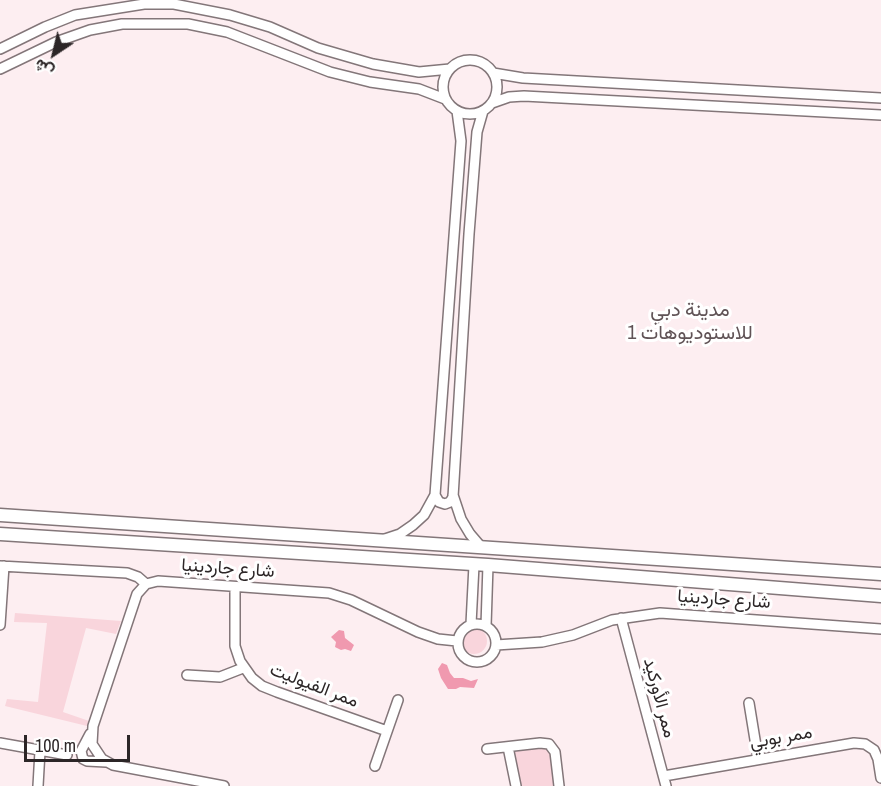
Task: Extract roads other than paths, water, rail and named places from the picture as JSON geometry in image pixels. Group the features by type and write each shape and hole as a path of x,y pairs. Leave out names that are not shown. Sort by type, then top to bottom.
{"main road":[{"path":"0,515 881,574"},
{"path":"0,534 474,564 881,596"}],"street":[{"path":"0,50 45,27 75,15 144,4 174,4 230,15 270,27 318,48 373,64 419,72 450,69"},
{"path":"0,69 49,45 90,30 122,24 188,24 227,32 330,72 370,82 419,89 445,99 457,111 470,115 483,111 492,103 497,93 497,83 493,73 488,66 472,60 456,63 443,81 445,99"},
{"path":"493,73 523,78 881,98"},
{"path":"492,103 509,97 524,96 881,114"},
{"path":"378,540 400,534 413,525 424,515 435,495 461,141 457,111"},
{"path":"435,495 439,502 445,504 452,500 453,494 468,234 477,132 483,111"},
{"path":"453,494 461,519 482,548"},
{"path":"471,624 486,626 492,631 496,645 490,657 478,662 465,659 460,654 457,641 459,634 471,624 474,564"},
{"path":"0,625 2,566 127,573 138,577 146,584 141,588 135,600 81,756 87,761 107,762 224,786"},
{"path":"486,626 488,566"},
{"name":"شارع جاردينيا","path":"146,584 158,581 329,593 351,600 412,630 438,639 457,641"},
{"name":"ممر الفيوليت","path":"235,587 235,646 243,668 252,678 268,689 387,731"},
{"name":"شارع جاردينيا","path":"496,645 542,642 621,618 647,614 673,613 881,629"},
{"name":"ممر الأوركيد","path":"621,618 666,786"},
{"path":"187,675 220,677 243,668"},
{"path":"375,766 398,700"},
{"path":"749,703 758,758"},
{"path":"91,732 95,750 107,762"},
{"path":"0,742 67,755"},
{"path":"487,749 543,742 552,746 555,752 559,786"},
{"name":"ممر بوبي","path":"664,776 758,758 860,743 870,746 877,754 881,778"},
{"path":"508,747 516,786"},
{"path":"38,786 40,751"},
{"path":"165,786 168,776"}],"district":[{"name":"مدينة دبي للاستوديوهات 1","path":"690,322"}]}
